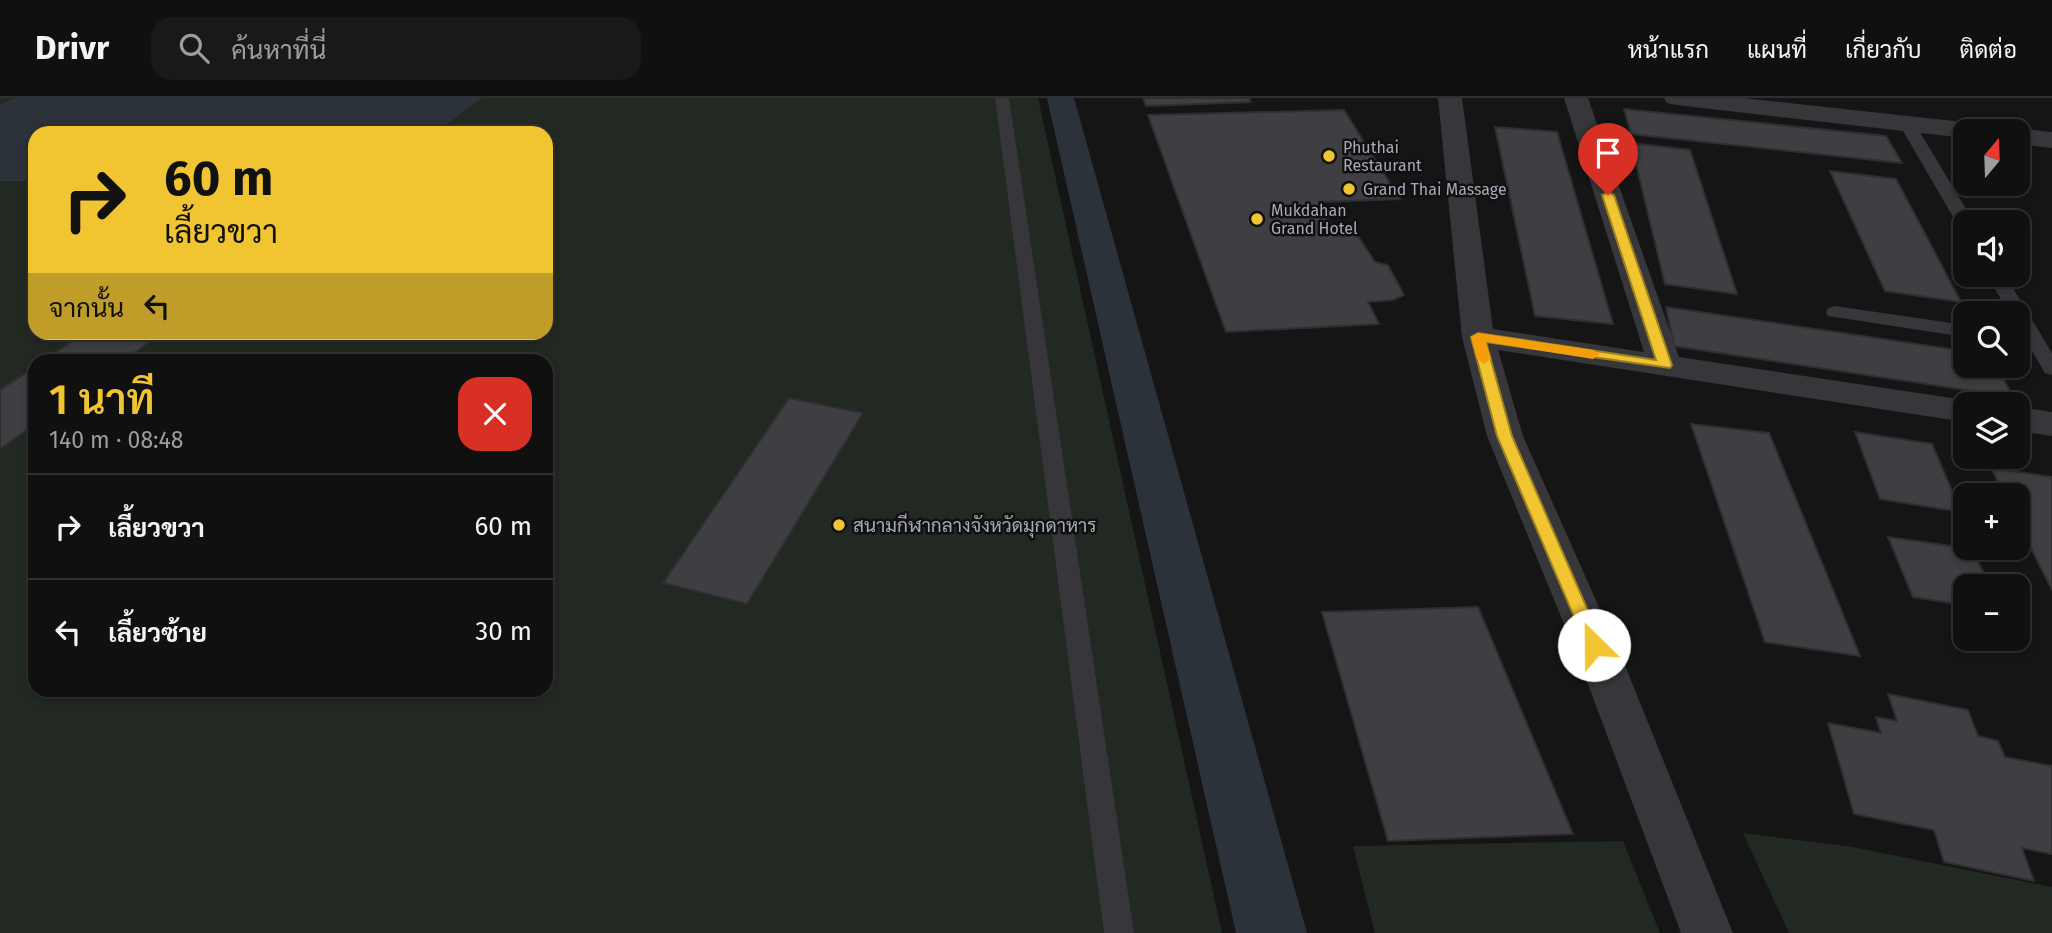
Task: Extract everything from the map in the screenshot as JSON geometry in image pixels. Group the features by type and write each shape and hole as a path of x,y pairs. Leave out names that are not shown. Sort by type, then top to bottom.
{"street":[{"path":"1450,98 1478,337 1505,436 1604,668 1707,933"},
{"path":"1576,98 1665,365"},
{"path":"1676,98 1953,129"},
{"path":"2030,137 2052,140"},
{"path":"1478,337 1953,409"},
{"path":"2030,421 2052,424"}],"lane":[{"path":"1002,98 1119,933"},
{"path":"1907,124 1958,210"},
{"path":"1835,312 1953,329"},
{"path":"2030,343 2052,369"}],"shaded area":[{"name":"สนามกีฬากลางจังหวัดมุกดาหาร","path":"0,98 1038,98 1222,933 0,933"},
{"path":"13,98 482,98 444,126 28,126 28,181 0,181 0,105"},
{"path":"1047,98 1074,98 1307,933 1236,933"},
{"path":"1743,833 1853,847 2052,887 2052,933 1789,933"},
{"path":"1623,841 1660,933 1375,933 1353,846"}],"building":[{"path":"1143,98 1249,98 1251,102 1146,106"},
{"path":"1624,109 1886,136 1902,163 1631,134"},
{"name":"Mukdahan Grand Hotel","path":"1344,110 1400,199 1319,202 1337,236 1358,236 1375,262 1388,265 1404,295 1393,300 1368,302 1379,324 1226,332 1148,115"},
{"path":"1495,127 1557,132 1613,324 1535,316"},
{"path":"1631,143 1690,150 1737,294 1665,284"},
{"path":"1830,171 1896,179 1960,301 1885,291"},
{"path":"1666,307 1953,349 1953,378 2003,378 2010,392 1980,392 1674,346"},
{"path":"74,340 153,340 133,354 53,354"},
{"path":"28,372 28,429 0,449 0,390"},
{"path":"789,398 863,413 747,604 663,583"},
{"path":"1691,424 1769,433 1860,656 1765,642"},
{"path":"1855,432 1932,444 1953,493 1953,511 1880,499"},
{"path":"1992,469 2052,477 2052,590 2030,546 2030,483 1999,483"},
{"path":"1888,537 1953,546 1953,560 1977,560 1984,574 1953,574 1953,603 1913,597"},
{"path":"1478,607 1573,834 1388,841 1322,612"},
{"path":"1888,694 1968,710 1978,736 1998,741 2005,757 2052,766 2052,854 2022,848 2034,881 1944,862 1934,830 1854,814 1828,723 1881,733 1876,717 1897,721"}],"slow traffic":[{"path":"1484,359 1478,337 1593,354"}],"place":[{"name":"Phuthai Restaurant","path":"1329,156"},
{"name":"Grand Thai Massage","path":"1349,189"},
{"name":"Mukdahan Grand Hotel","path":"1257,219"},
{"name":"สนามกีฬากลางจังหวัดมุกดาหาร","path":"839,525"}],"route":[{"path":"1594,645 1505,436 1478,337 1665,365 1608,195"}]}
